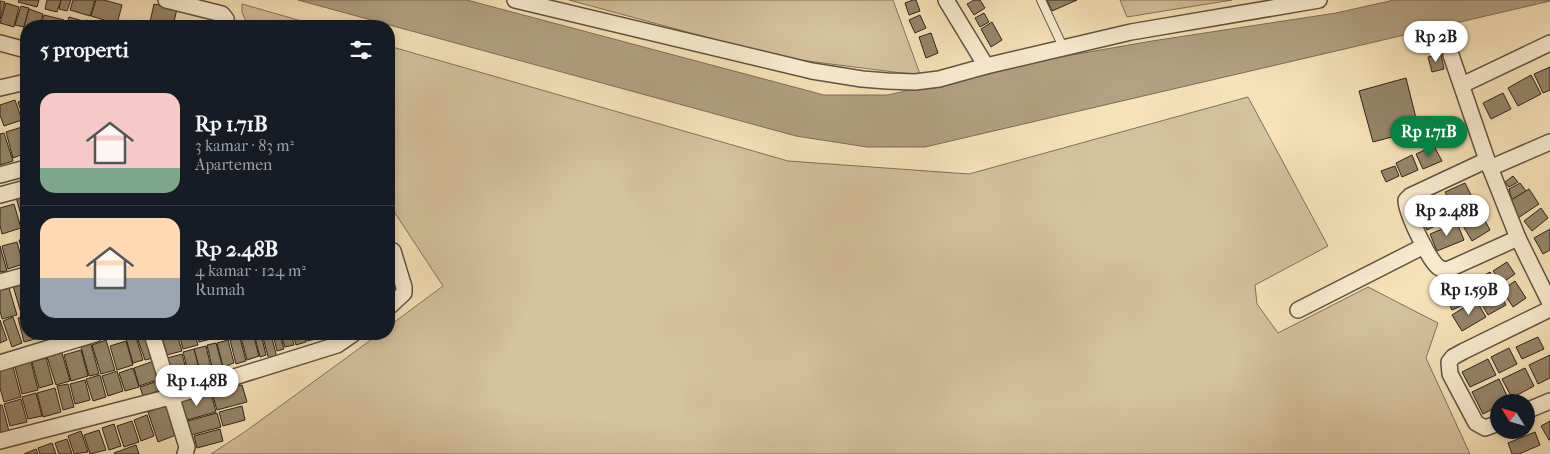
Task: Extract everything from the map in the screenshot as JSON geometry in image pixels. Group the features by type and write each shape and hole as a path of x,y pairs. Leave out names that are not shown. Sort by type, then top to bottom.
{"street":[{"path":"166,0 222,14 225,20"},
{"path":"515,0 812,71 862,79 914,82 939,79 1131,32 1318,0"},
{"path":"946,0 986,66"},
{"path":"0,43 20,48"},
{"path":"1462,85 1550,43"},
{"path":"1451,56 1489,164 1518,238 1550,303"},
{"path":"0,88 20,83"},
{"path":"1518,238 1447,270 1440,269 1424,246 1406,200 1410,196 1489,164 1550,142"},
{"path":"0,175 20,170"},
{"path":"0,195 20,190"},
{"path":"1298,310 1424,246"},
{"path":"395,257 404,287 404,293 395,302"},
{"path":"0,282 20,277"},
{"path":"1490,426 1485,428 1476,423 1450,374 1449,362 1453,357 1464,351 1550,309"},
{"path":"0,363 75,340"},
{"path":"154,340 186,447 185,454"},
{"path":"0,441 170,397 337,345 344,340"},
{"path":"1535,407 1550,401"}],"lane":[{"path":"1041,0 1064,47"}],"shaded area":[{"path":"298,0 467,0 824,95 888,95 1026,63 1152,41 1336,13 1394,0 1550,0 925,147 867,147 796,136 395,26 395,20 371,20"},
{"path":"569,0 893,0 920,74 783,58"},
{"path":"1120,0 1232,0 1127,17"},
{"path":"242,4 298,20 245,20 242,12"},
{"path":"395,48 788,161 969,174 1248,97 1328,246 1255,285 1257,304 1278,333 1368,287 1438,323 1426,358 1470,454 211,454 246,431 371,340 395,340 395,322 443,286 395,213"}],"building":[{"path":"19,0 39,0 37,7 18,2"},
{"path":"47,0 61,0 57,12 45,9"},
{"path":"61,0 71,0 67,11 59,9"},
{"path":"73,0 95,0 90,16 70,10"},
{"path":"96,0 104,0 122,5 118,20 104,20 91,16"},
{"path":"916,0 920,11 909,15 905,3"},
{"path":"974,0 980,0 985,8 974,15 967,4"},
{"path":"1047,0 1077,0 1052,11"},
{"path":"0,1 5,2 0,19"},
{"path":"6,3 19,7 14,27 0,23"},
{"path":"154,4 177,9 174,20 150,20"},
{"path":"21,6 29,8 26,20 20,20 20,26 15,25"},
{"path":"29,9 43,14 42,20 26,20"},
{"path":"984,13 989,22 980,27 975,18"},
{"path":"44,15 64,20 43,20"},
{"path":"920,15 926,28 915,33 909,20"},
{"path":"69,17 80,20 68,20"},
{"path":"992,22 1002,40 991,47 981,29"},
{"path":"931,33 938,53 926,58 919,37"},
{"path":"1441,54 1444,69 1432,72 1428,57"},
{"path":"1550,67 1550,90 1543,93 1534,74"},
{"path":"1531,75 1541,94 1518,106 1508,88"},
{"path":"1406,78 1419,130 1373,142 1359,91"},
{"path":"1503,93 1511,109 1491,119 1483,103"},
{"path":"15,100 20,114 20,121 4,126 0,115 0,105"},
{"path":"20,128 20,155 13,158 6,132"},
{"path":"4,133 13,161 0,165 0,134"},
{"path":"1434,146 1442,161 1423,169 1416,154"},
{"path":"1412,155 1418,170 1402,177 1396,163"},
{"path":"1395,166 1399,176 1386,182 1381,171"},
{"path":"1513,176 1518,182 1509,187 1505,182"},
{"path":"1465,183 1475,203 1455,213 1445,192"},
{"path":"1520,183 1526,191 1512,200 1509,189"},
{"path":"1529,189 1539,204 1518,218 1508,202"},
{"path":"20,196 20,212 16,197"},
{"path":"1440,201 1449,219 1427,230 1419,211"},
{"path":"14,204 20,228 2,234 0,208"},
{"path":"1478,208 1490,230 1472,241 1459,219"},
{"path":"1541,208 1548,218 1532,231 1524,221"},
{"path":"1457,223 1464,240 1437,251 1430,234"},
{"path":"1550,229 1550,250 1543,254 1534,238"},
{"path":"17,242 20,253 20,265 8,269 2,246"},
{"path":"0,246 7,271 0,272"},
{"path":"1507,262 1515,274 1502,283 1493,271"},
{"path":"1490,272 1499,288 1480,298 1472,282"},
{"path":"1515,281 1526,298 1513,307 1502,290"},
{"path":"1467,283 1474,300 1452,310 1444,293"},
{"path":"20,284 20,310 13,286"},
{"path":"9,288 17,315 2,319 0,290"},
{"path":"1498,291 1506,305 1488,315 1480,301"},
{"path":"1476,300 1486,317 1462,331 1452,315"},
{"path":"13,317 22,343 12,347 3,321"},
{"path":"0,320 7,340 0,343"},
{"path":"1538,337 1544,349 1522,359 1516,347"},
{"path":"106,340 115,370 101,374 92,345"},
{"path":"126,340 137,340 143,360 133,363"},
{"path":"138,340 147,340 153,358 145,360"},
{"path":"163,340 179,340 182,351 167,355"},
{"path":"181,340 197,340 198,345 183,349"},
{"path":"228,340 234,363 223,367 217,343"},
{"path":"230,340 241,340 246,361 236,364"},
{"path":"242,340 255,340 259,356 247,360"},
{"path":"256,340 262,340 266,355 260,357"},
{"path":"264,340 272,340 277,358 269,360"},
{"path":"274,340 282,340 284,349 277,351"},
{"path":"282,340 293,340 294,345 285,347"},
{"path":"295,340 306,340 306,342 296,345"},
{"path":"126,341 133,365 117,370 110,346"},
{"path":"216,343 223,368 213,371 207,345"},
{"path":"91,344 99,374 89,376 81,347"},
{"path":"206,346 212,372 201,375 194,349"},
{"path":"1509,348 1517,364 1499,373 1491,357"},
{"path":"194,349 200,373 189,376 183,352"},
{"path":"81,350 88,376 71,381 64,355"},
{"path":"62,353 70,381 56,385 47,357"},
{"path":"182,354 188,377 173,381 167,358"},
{"path":"1550,355 1550,378 1538,384 1529,365"},
{"path":"46,358 53,384 39,388 32,362"},
{"path":"1488,359 1496,375 1470,387 1462,372"},
{"path":"154,361 160,379 139,386 134,368"},
{"path":"31,362 38,390 22,394 15,367"},
{"path":"13,367 21,397 4,402 0,388 0,371"},
{"path":"133,368 139,387 125,391 119,373"},
{"path":"1525,368 1534,386 1519,394 1510,394 1502,379"},
{"path":"117,371 123,391 108,396 102,376"},
{"path":"100,375 106,397 93,401 86,379"},
{"path":"1499,379 1506,394 1490,394 1490,410 1483,414 1472,392"},
{"path":"85,380 90,400 75,404 70,384"},
{"path":"158,381 161,390 143,396 140,387"},
{"path":"68,384 74,407 63,410 57,386"},
{"path":"242,385 247,402 217,410 212,393"},
{"path":"55,388 61,412 43,417 37,393"},
{"path":"36,393 42,416 28,419 22,397"},
{"path":"211,393 216,412 183,421 178,402"},
{"path":"21,399 27,422 10,426 4,404"},
{"path":"0,405 2,405 9,431 0,433"},
{"path":"166,405 176,435 158,442 148,412"},
{"path":"242,406 245,420 223,426 219,412"},
{"path":"217,413 221,427 188,436 184,422"},
{"path":"147,415 154,436 141,441 134,420"},
{"path":"132,421 139,442 124,447 117,426"},
{"path":"1550,421 1550,440 1549,440 1541,426"},
{"path":"114,424 121,446 109,450 102,428"},
{"path":"220,429 223,441 197,448 194,436"},
{"path":"99,430 106,450 90,454 84,435"},
{"path":"81,431 88,452 74,454 68,436"},
{"path":"1535,432 1540,445 1519,454 1512,454 1508,443 1518,439 1535,439"},
{"path":"67,439 72,454 59,454 55,443"},
{"path":"52,443 56,454 40,454 38,448"},
{"path":"136,445 139,454 114,454 114,453"},
{"path":"36,449 38,454 24,454"}]}
